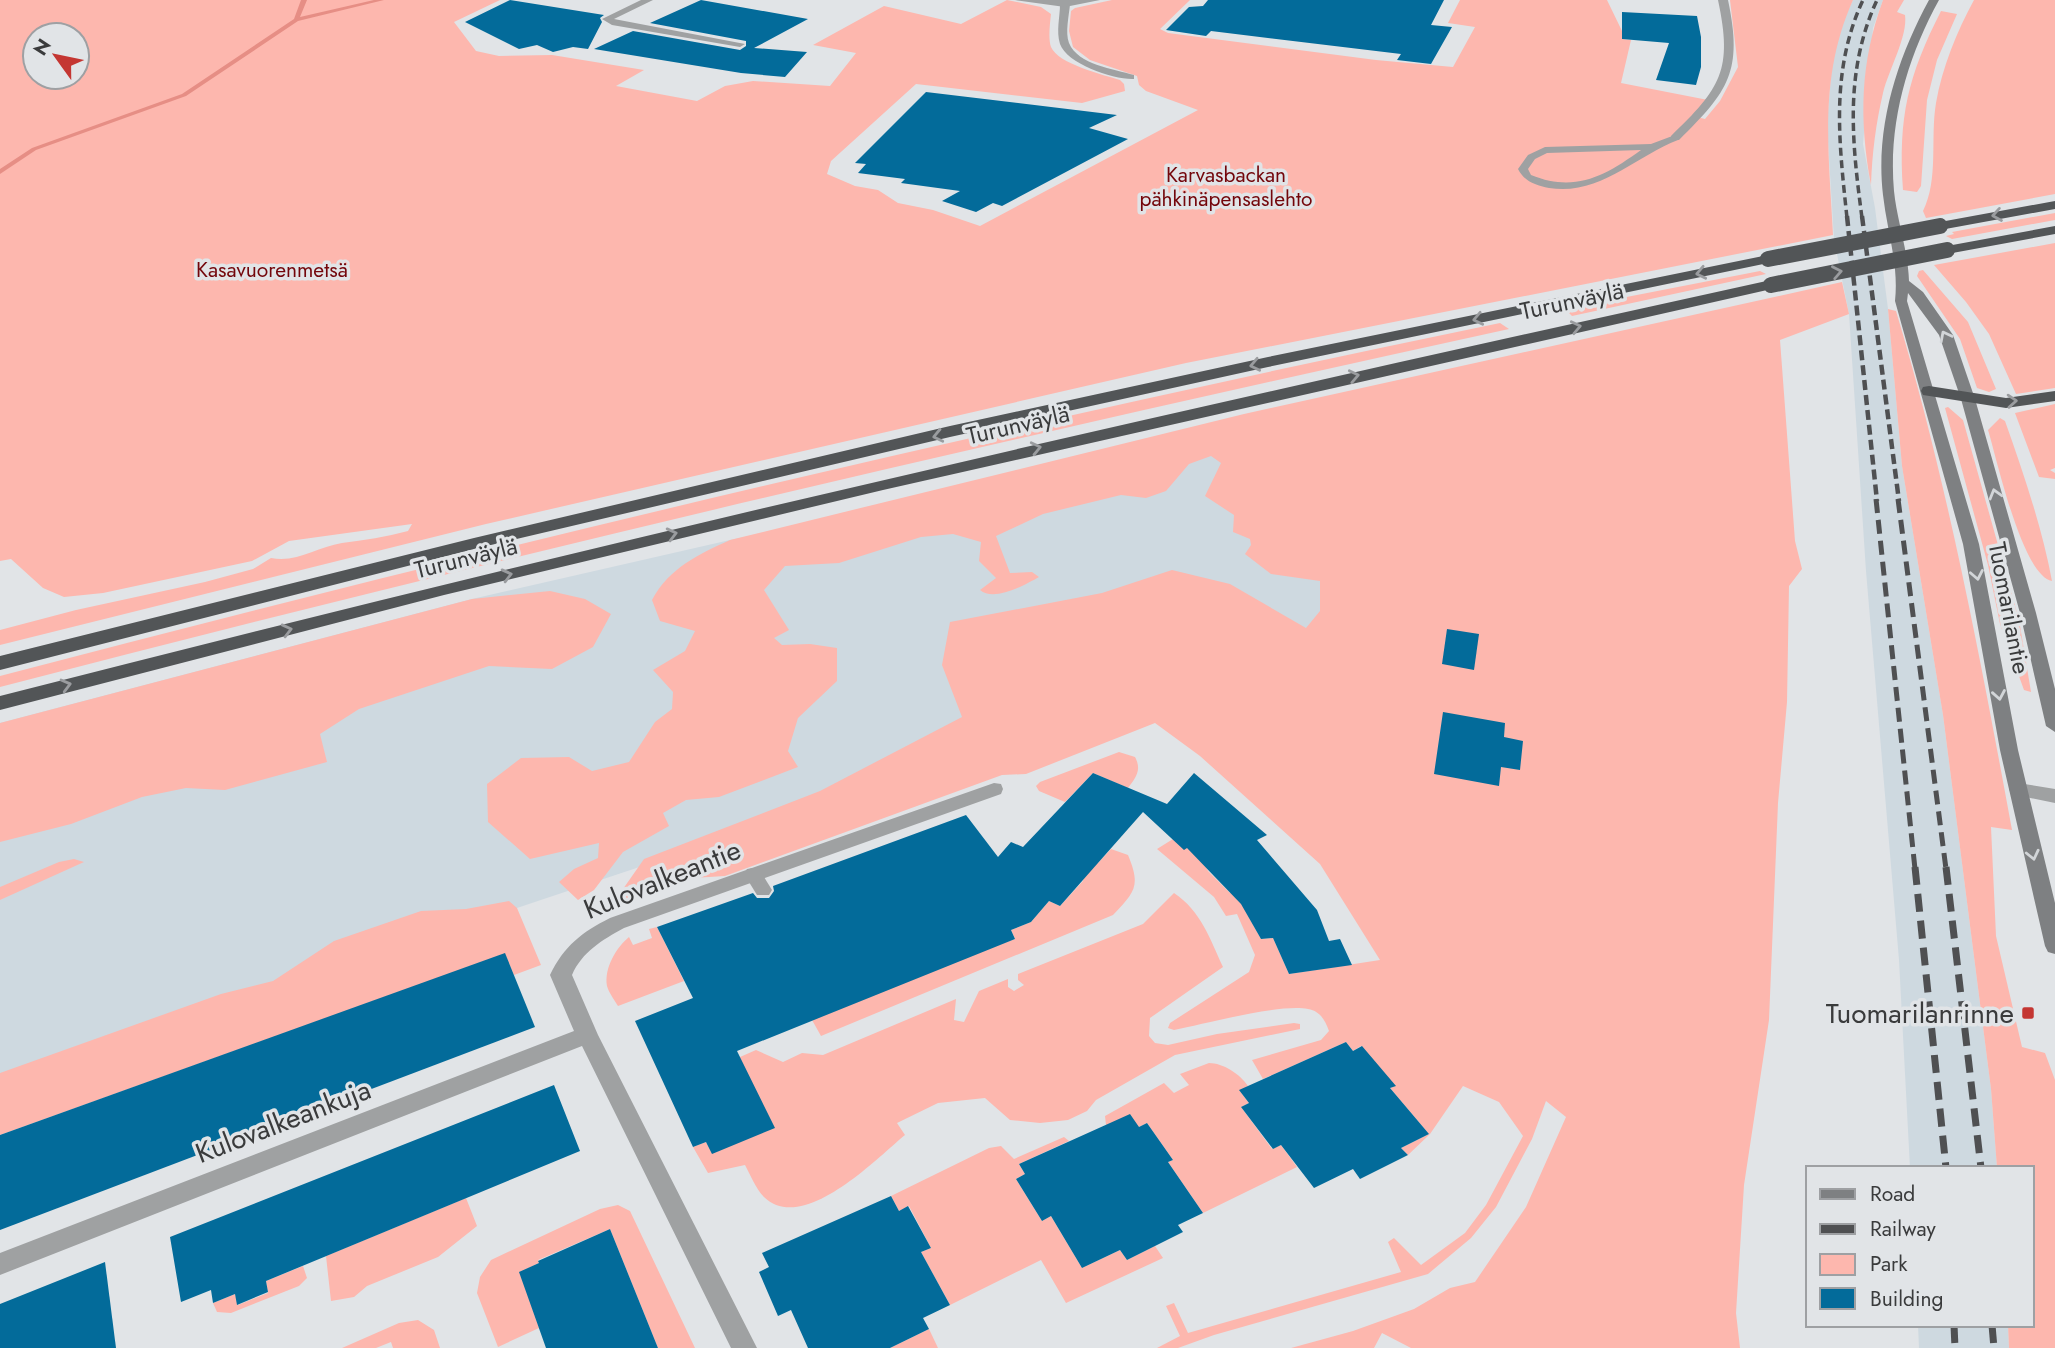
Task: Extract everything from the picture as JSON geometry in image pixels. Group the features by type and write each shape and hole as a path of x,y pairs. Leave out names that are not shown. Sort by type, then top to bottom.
{"highway":[{"name":"Turunväylä","path":"0,663 583,518 1265,363 1768,259 2055,205"},
{"name":"Turunväylä","path":"0,703 163,660 928,473 1293,389 1771,285 2055,230"},
{"path":"1929,391 2006,403 2055,396"}],"main road":[{"name":"Tuomarilantie","path":"1934,0 1919,29 1896,91 1888,145 1888,190 1904,283 1901,301 1971,544 2018,789 2055,946"},
{"name":"Tuomarilantie","path":"1904,283 1919,295 1946,335 1968,399 2028,613 2055,726"}],"street":[{"path":"648,0 607,19 740,44"},
{"path":"1020,0 1065,4 1095,0"},
{"path":"1675,138 1713,102 1729,68 1730,29 1723,0"},
{"path":"1065,4 1063,38 1066,47 1080,59 1130,77"},
{"name":"Kulovalkeantie","path":"744,1348 587,1035 561,975 576,948 617,923 758,882 994,789"},
{"path":"2018,789 2055,796"},
{"name":"Kulovalkeankuja","path":"0,1264 587,1035"}],"lane":[{"path":"1652,147 1545,150 1531,158 1523,169 1527,177 1549,185 1593,183 1615,174 1652,147 1675,138"}],"shaded area":[{"path":"1853,0 1883,0 1873,28 1863,144 1875,208 1888,309 1902,466 1943,715 1991,1089 1997,1166 1910,1166 1899,960 1866,571 1849,314 1834,239 1827,125 1832,63 1842,24"},
{"path":"1215,443 1373,621 0,1078 0,723 472,599 730,540"},
{"path":"1918,1327 2008,1327 2009,1348 1919,1348"}],"green space":[{"name":"Kasavuorenmetsä","path":"0,0 500,0 454,22 476,51 499,56 552,55 644,70 616,86 697,101 725,86 753,81 830,86 856,53 813,45 884,6 961,24 1007,0 1041,7 1051,14 1050,40 1055,53 1082,68 1120,80 1125,91 1082,103 916,84 831,161 827,174 855,186 878,190 898,203 933,210 980,226 1198,110 1146,91 1139,85 1137,76 1090,60 1073,47 1069,31 1071,11 1075,8 1112,0 1190,0 1160,29 1168,33 1376,60 1453,67 1475,27 1448,23 1460,0 1607,0 1622,31 1622,39 1631,40 1621,83 1708,100 1693,116 1705,119 1720,101 1738,67 1730,0 1853,0 1842,29 1830,87 1828,145 1833,235 1186,363 486,524 0,645 0,630 76,610 205,582 253,569 271,558 290,558 333,545 408,531 412,524 289,541 252,561 103,593 64,597 43,588 11,559 0,561"},
{"path":"1883,0 1904,0 1897,12 1905,15 1905,23 1876,127 1871,185 1863,114 1864,91 1870,46"},
{"path":"1974,0 2055,0 2055,194 1926,218 1923,211 1933,172 1934,116 1942,76"},
{"path":"1941,11 1957,14 1937,60 1927,100 1921,186 1917,192 1903,190 1902,140 1908,98 1920,56"},
{"path":"2055,213 2055,220 1952,239 1946,236 1954,234 1952,232"},
{"path":"2055,243 2055,388 2016,394 1989,334 1934,265"},
{"path":"1923,270 1968,322 1996,389 1989,392 1977,388 1960,339 1917,276 1919,271"},
{"path":"1760,271 1766,274 1572,316 1565,309"},
{"path":"1842,282 1849,314 1780,340 1795,541 1802,569 1789,586 1787,702 1778,803 1769,1020 1744,1185 1736,1313 1740,1348 1411,1348 1382,1333 1374,1348 1291,1348 1353,1331 1414,1309 1450,1288 1475,1282 1526,1207 1566,1117 1546,1101 1532,1139 1496,1207 1471,1238 1428,1274 1214,1335 1178,1348 1157,1348 1180,1336 1166,1306 1174,1303 1188,1333 1401,1272 1388,1242 1394,1238 1421,1265 1465,1233 1486,1205 1523,1136 1499,1102 1463,1086 1430,1134 1408,1155 1401,1148 1429,1134 1390,1088 1395,1086 1361,1046 1353,1051 1346,1042 1263,1079 1252,1060 1321,1040 1329,1031 1322,1017 1312,1010 1280,1009 1174,1030 1168,1028 1170,1023 1249,972 1255,955 1237,914 1226,916 1214,897 1157,849 1173,839 1194,844 1208,871 1230,893 1240,889 1247,914 1261,939 1273,938 1289,974 1380,960 1320,864 1200,756 1155,723 1026,774 1002,775 725,876 693,878 626,901 623,889 644,859 820,791 962,717 942,665 950,622 1102,593 1172,570 1230,584 1306,628 1320,611 1320,581 1271,574 1245,554 1251,545 1250,539 1233,532 1234,515 1205,496 1221,463 1211,456 1189,464 1166,491 1146,498 1121,495 1043,514 996,536 1010,573 1032,572 1039,577 1001,593 986,593 980,590 996,578 979,561 981,542 953,534 921,537 839,563 785,566 764,590 789,630 774,638 782,645 810,644 837,648 837,681 798,718 788,751 798,767 719,797 686,800 663,813 669,826 623,852 594,890 578,900 559,882 574,869 598,858 599,843 530,859 488,822 487,784 521,758 569,757 592,771 629,762 655,722 672,709 673,692 653,670 685,651 695,631 660,621 652,600 667,579 686,563 730,540 1244,414"},
{"path":"1888,309 1896,311 1947,504 2012,830 1991,827 1996,936 2022,1047 2045,1053 2055,1080 2055,1348 2009,1348 2008,1327 2034,1327 2034,1166 1997,1166 1991,1089 1943,715 1902,466"},
{"path":"1500,323 1509,329 753,500 0,687 0,676 560,535 935,446"},
{"path":"2055,404 2055,468 2050,470 2055,473 2055,479 2039,477 2015,413"},
{"path":"1948,407 1963,420 2019,620 2031,692 2024,690 2000,624 1988,565 1945,408"},
{"path":"2000,418 2005,421 2025,480 2052,581 2041,574 2031,559 2004,489 1988,430"},
{"path":"550,591 585,599 611,614 593,647 552,669 489,666 359,709 320,734 327,762 225,790 186,788 142,797 71,824 0,842 0,723 472,599"},
{"path":"1119,752 1135,757 1138,766 1128,788 1093,773 1065,802 1039,791 1036,786 1040,782"},
{"path":"1111,849 1128,855 1135,882 1131,894 1113,915 821,1036 807,1011 1015,939 1011,930 1031,922 1049,901 1060,906 1083,881 1086,859 1098,863"},
{"path":"74,859 84,862 0,900 0,887 59,862"},
{"path":"1174,893 1198,917 1223,967 1150,1018 1149,1036 1155,1043 1168,1045 1217,1034 1294,1023 1300,1024 1300,1029 1175,1055 1096,1100 1087,1111 1068,1120 1040,1123 1010,1120 985,1098 938,1103 897,1123 905,1135 858,1175 839,1189 799,1207 780,1206 764,1197 745,1165 708,1173 693,1147 706,1142 712,1153 740,1057 756,1050 783,1062 802,1053 823,1055 956,999 954,1020 964,1022 979,991 1008,979 1008,987 1014,991 1024,985 1018,980 1018,974 1143,924"},
{"path":"509,901 517,908 541,965 514,975 505,954 0,1135 0,1073 221,994 273,981 334,941 421,911 466,909"},
{"path":"657,927 684,981 618,1006 607,986 607,972 612,959 629,937 633,945 652,938 649,929"},
{"path":"1209,1063 1225,1067 1245,1082 1248,1086 1240,1091 1249,1103 1241,1107 1272,1149 1281,1145 1297,1167 1203,1213 1168,1162 1173,1160 1147,1123 1139,1127 1106,1125 1105,1116 1164,1083 1174,1093 1189,1085 1180,1074"},
{"path":"1064,1137 1069,1141 1019,1164 1025,1174 1016,1179 1042,1221 1051,1216 1082,1268 1120,1250 1127,1260 1155,1246 1163,1258 1066,1303 1041,1260 950,1305 921,1252 931,1248 909,1206 899,1211 891,1196 989,1148 1001,1146 1014,1159"},
{"path":"466,1198 477,1226 438,1257 367,1286 354,1297 331,1301 326,1256"},
{"path":"618,1205 630,1211 695,1348 658,1348 610,1229 538,1260 539,1263 520,1272 539,1328 498,1347 477,1293 480,1277 491,1260 600,1209"},
{"path":"303,1266 307,1278 299,1286 231,1313 217,1312 213,1303 235,1294 238,1305 268,1293 266,1281"},
{"path":"418,1320 434,1330 440,1348 393,1348 391,1342 376,1348 342,1348 399,1323"},
{"path":"929,1329 938,1348 890,1348"}],"building":[{"path":"510,0 604,15 600,18 602,22 588,49 573,47 553,52 537,45 519,49 465,22"},
{"path":"701,0 808,19 754,48 807,52 785,77 741,73 594,49 633,31 740,50 746,46 746,41 650,23"},
{"path":"1208,0 1444,0 1431,25 1452,27 1431,64 1397,60 1401,54 1211,31 1206,36 1166,30 1189,7 1203,6"},
{"path":"1622,12 1697,16 1701,37 1701,67 1696,85 1656,80 1669,43 1622,39"},
{"path":"926,92 1117,115 1089,128 1128,139 1002,206 993,203 976,212 942,201 960,191 901,183 905,179 858,173 866,164 855,163"},
{"path":"1447,629 1479,634 1474,670 1442,664"},
{"path":"1443,712 1505,723 1504,737 1523,741 1520,770 1501,767 1499,786 1434,774"},
{"path":"1093,773 1167,804 1194,773 1267,835 1257,840 1317,910 1329,941 1340,939 1352,965 1289,974 1273,938 1261,939 1241,904 1187,848 1184,850 1143,812 1060,906 1049,901 1031,922 1011,930 1015,939 737,1051 775,1128 712,1154 706,1142 693,1147 635,1021 693,998 657,927 753,893 757,898 769,898 774,891 773,886 966,815 998,857 1011,842 1023,847"},
{"path":"505,953 535,1027 0,1230 0,1135"},
{"path":"1346,1042 1353,1051 1362,1046 1396,1086 1390,1088 1429,1134 1401,1148 1408,1155 1360,1179 1353,1169 1314,1188 1281,1145 1273,1149 1241,1107 1249,1103 1239,1090"},
{"path":"554,1085 580,1151 266,1281 268,1292 237,1305 235,1294 213,1303 211,1290 181,1302 170,1237"},
{"path":"1130,1114 1139,1127 1147,1123 1173,1160 1168,1162 1203,1213 1178,1225 1183,1232 1127,1260 1120,1250 1082,1268 1051,1216 1042,1221 1016,1179 1025,1174 1019,1164"},
{"path":"891,1196 899,1211 908,1206 931,1248 921,1252 950,1305 923,1318 929,1329 890,1348 808,1348 791,1310 778,1316 759,1272 769,1267 762,1253"},
{"path":"610,1229 658,1348 546,1348 519,1272"},
{"path":"105,1262 116,1348 0,1348 0,1304"}],"waterway":[{"path":"296,20 304,0"},
{"path":"296,20 381,0"},
{"path":"0,172 34,149 184,95 296,20"}],"railway":[{"path":"1847,218 1841,162 1841,80 1845,53 1863,0"},
{"path":"1862,218 1855,162 1853,108 1859,54 1877,0"},
{"path":"1847,216 1877,501"},
{"path":"1862,216 1899,501"},
{"path":"1876,499 1915,869"},
{"path":"1898,499 1946,869"},
{"path":"1915,867 1946,1166"},
{"path":"1946,867 1981,1166"},
{"path":"1954,1327 1955,1348"},
{"path":"1992,1327 1994,1348"}],"place":[{"name":"Tuomarilanrinne","path":"2028,1013"}],"park label":[{"name":"Karvasbackan pähkinäpensaslehto","path":"1226,187"}]}
